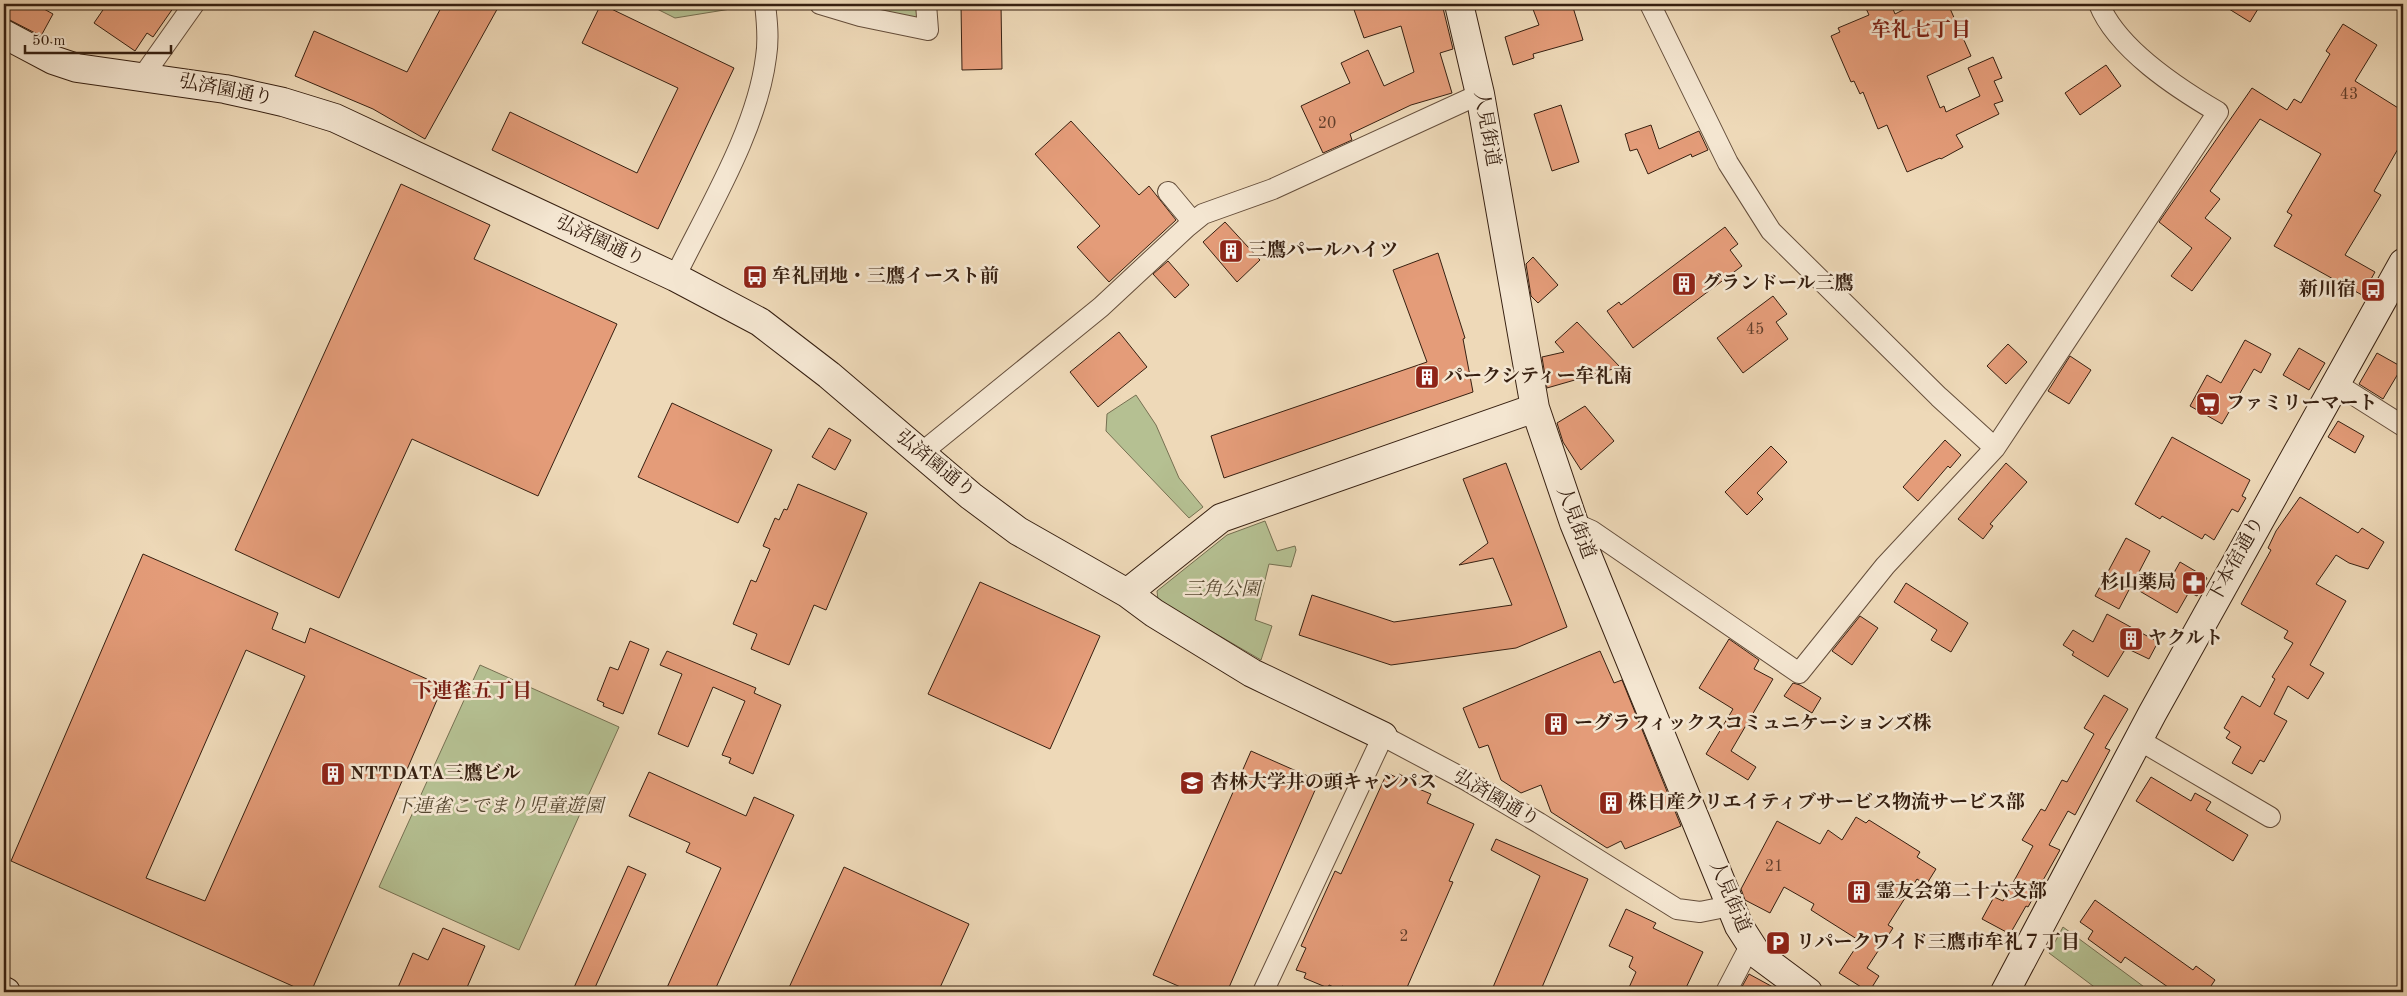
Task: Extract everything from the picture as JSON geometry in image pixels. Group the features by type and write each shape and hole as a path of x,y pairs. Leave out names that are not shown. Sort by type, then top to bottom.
{"street":[{"path":"142,76 194,4"},
{"path":"675,277 755,106 767,56 765,4"},
{"path":"820,4 860,16 928,30 926,4"},
{"name":"人見街道","path":"1459,4 1480,94 1535,408 1574,523 1701,828 1730,906 1750,946 1766,961 1808,992"},
{"path":"1650,4 1728,163 1771,231 1939,397 1995,448"},
{"path":"1574,523 1592,531 1799,674 1885,566 1995,448 2218,112 2169,82 2124,43 2099,4"},
{"name":"弘済園通り","path":"4,34 53,60 78,68 225,89 283,102 335,118 675,277 760,322 829,375 920,454 1018,531 1127,594 1154,613 1252,673 1383,736 1523,814 1677,909 1690,913 1730,906"},
{"path":"920,454 1101,307 1203,214 1273,189 1480,94"},
{"path":"1168,192 1193,222"},
{"name":"下本宿通り","path":"2005,992 2062,871 2139,740 2223,574 2403,263"},
{"path":"2335,383 2403,426"},
{"path":"1127,594 1221,518 1535,408"},
{"path":"1263,992 1383,736"},
{"path":"2139,740 2270,817"},
{"path":"1726,992 1750,946"}],"green space":[{"path":"647,4 748,4 749,6 675,18"},
{"path":"848,4 921,4 922,25"},
{"path":"1136,395 1156,425 1179,478 1203,507 1189,518 1106,431 1107,414"},
{"name":"三角公園","path":"1265,521 1277,551 1295,546 1296,550 1291,567 1269,564 1255,620 1272,626 1261,660 1158,600 1157,591 1227,535"},
{"name":"下連雀こでまり児童遊園","path":"480,665 619,727 519,950 379,887"},
{"path":"2063,927 2151,992 2101,992 2049,953"}],"building":[{"path":"4,4 35,4 53,14 41,36 4,17"},
{"path":"107,4 176,4 153,37 147,33 135,51 94,23"},
{"path":"443,4 500,4 425,139 373,109 295,76 314,31 407,72"},
{"path":"601,4 734,68 658,229 492,150 510,112 637,173 678,88 582,43"},
{"path":"961,4 1001,4 1002,69 962,70"},
{"path":"1352,4 1442,4 1453,49 1440,53 1452,93 1411,105 1350,134 1352,140 1323,153 1301,106 1350,83 1341,63 1368,50 1384,86 1414,72 1401,26 1364,38"},
{"path":"1531,4 1572,4 1583,40 1533,54 1534,58 1513,65 1505,37 1539,25"},
{"path":"1864,4 1891,4 1895,14 1915,4 1948,4 1971,56 1927,76 1940,108 1944,106 1946,112 1980,96 1968,68 1993,57 2002,78 1994,81 2003,101 1994,104 1999,114 1956,135 1963,147 1941,159 1907,172 1887,125 1878,129 1863,92 1860,94 1854,81 1851,82 1831,36 1840,32 1838,28 1869,15"},
{"path":"2221,4 2261,4 2250,22"},
{"path":"2343,24 2377,45 2355,81 2403,111 2403,140 2374,191 2381,195 2345,255 2375,272 2362,295 2274,246 2292,215 2287,212 2321,154 2260,119 2210,191 2220,199 2205,218 2231,238 2192,291 2171,276 2192,248 2159,222 2252,88 2287,110 2294,99 2301,103 2330,54 2326,51"},
{"path":"2106,65 2121,86 2080,115 2065,93"},
{"path":"1561,105 1579,162 1552,171 1534,114"},
{"path":"1071,121 1139,195 1149,186 1176,220 1109,282 1077,247 1100,226 1035,154"},
{"path":"1651,125 1659,149 1699,131 1708,150 1692,157 1691,154 1648,174 1637,149 1630,151 1625,134"},
{"path":"401,184 490,225 474,259 617,324 538,496 412,439 339,598 235,550"},
{"name":"三鷹パールハイツ","path":"1225,222 1260,260 1237,282 1203,242"},
{"name":"グランドール三鷹","path":"1725,227 1738,244 1730,250 1742,266 1633,348 1607,311 1619,302 1621,305"},
{"name":"パークシティー牟礼南","path":"1438,253 1465,338 1463,339 1473,392 1224,478 1211,436 1427,362 1393,270"},
{"path":"1533,257 1558,285 1538,303 1531,296 1526,264"},
{"path":"1168,261 1189,285 1175,298 1153,274"},
{"name":"グランドール三鷹","path":"1773,296 1787,314 1776,322 1788,339 1743,373 1717,338"},
{"path":"1577,322 1620,367 1547,388 1542,357 1564,352 1555,342"},
{"path":"1119,332 1147,367 1098,407 1070,372"},
{"path":"2245,340 2271,354 2261,373 2254,369 2222,424 2190,406 2207,375 2221,383"},
{"path":"2008,344 2027,362 2006,384 1987,366"},
{"path":"2299,348 2325,363 2309,390 2283,375"},
{"path":"2377,353 2402,367 2383,399 2359,384"},
{"path":"2070,356 2091,370 2069,404 2048,391"},
{"path":"672,403 772,450 738,523 638,477"},
{"path":"1585,406 1614,441 1581,470 1563,442 1557,423"},
{"path":"2338,421 2364,436 2355,453 2328,437"},
{"path":"829,428 851,440 835,470 812,457"},
{"path":"2172,437 2250,480 2242,496 2246,498 2238,512 2232,509 2214,540 2205,534 2202,539 2162,516 2160,519 2135,504"},
{"path":"1945,440 1961,455 1950,468 1948,466 1918,501 1903,487"},
{"path":"1771,446 1787,462 1757,493 1763,499 1747,515 1725,492"},
{"path":"1506,463 1567,627 1516,648 1391,665 1299,635 1312,595 1394,622 1512,605 1493,558 1459,565 1488,543 1463,479"},
{"path":"2006,463 2027,482 1990,524 1993,526 1983,539 1958,519"},
{"path":"798,484 867,513 826,610 814,605 789,665 751,649 757,634 733,624 751,580 756,582 770,549 763,546 775,518 779,520 784,509 787,510"},
{"path":"2300,497 2358,533 2362,528 2384,542 2368,569 2349,563 2336,555 2316,584 2346,601 2310,665 2324,673 2308,699 2288,686 2274,714 2287,721 2264,762 2260,760 2252,774 2232,763 2241,747 2226,738 2230,732 2224,728 2242,696 2260,707 2275,679 2272,677 2293,643 2284,638 2288,631 2241,604 2271,550 2268,548 2276,531"},
{"path":"2126,538 2150,551 2139,572 2166,587 2180,562 2207,578 2197,596 2189,592 2177,613 2131,586 2119,609 2095,596"},
{"name":"NTTDATA三鷹ビル","path":"143,554 278,613 272,629 305,643 310,628 443,686 311,992 306,992 11,861","holes":["246,650 305,676 205,901 146,878"]},
{"path":"980,582 1100,636 1050,749 928,694"},
{"path":"1906,583 1968,623 1951,652 1931,640 1937,630 1894,602"},
{"path":"2107,614 2158,642 2149,659 2126,648 2108,677 2072,655 2074,652 2063,645 2073,630 2093,642"},
{"path":"1860,616 1878,628 1852,665 1832,651"},
{"path":"1729,639 1759,660 1754,669 1773,679 1731,751 1756,767 1748,780 1706,754 1733,709 1699,688"},
{"path":"630,641 649,649 623,714 603,706 604,703 597,700 610,667 618,670"},
{"path":"667,651 756,688 754,693 781,705 753,774 729,763 731,758 722,755 745,701 713,687 688,747 658,734 682,674 660,665"},
{"name":"ーグラフィックスコミュニケーションズ株","path":"1600,651 1614,683 1622,680 1681,826 1625,849 1621,841 1607,848 1551,812 1541,785 1521,793 1501,780 1488,745 1479,748 1463,708"},
{"path":"1793,683 1800,685 1821,698 1812,713 1784,696"},
{"path":"2104,695 2128,709 2105,748 2110,750 2075,815 2068,811 2049,845 2060,850 2028,907 2026,906 2010,934 1982,919 1994,897 2003,901 2033,846 2022,840 2041,809 2045,811 2062,780 2067,782 2094,734 2084,728"},
{"path":"1251,751 1319,781 1227,992 1192,992 1153,975"},
{"path":"649,772 746,816 754,797 794,815 714,992 665,992 721,868 686,852 690,843 629,816"},
{"path":"1387,773 1398,778 1399,774 1421,785 1419,789 1431,794 1427,803 1474,824 1449,881 1453,882 1405,992 1356,992 1342,986 1340,990 1329,985 1328,988 1304,978 1306,973 1296,970 1306,948 1301,946 1335,871 1341,874"},
{"path":"2151,777 2191,801 2195,793 2211,802 2206,810 2248,835 2233,861 2136,801"},
{"name":"霊友会第二十六支部","path":"1856,817 1866,823 1869,820 1920,852 1917,857 1936,869 1926,885 1917,879 1888,925 1893,928 1867,968 1879,976 1869,992 1839,973 1860,941 1811,910 1814,904 1784,887 1770,913 1745,900 1741,889 1777,821 1820,844 1828,830 1842,840"},
{"path":"1496,839 1588,879 1540,992 1491,992 1540,876 1491,850"},
{"path":"628,866 646,874 593,992 572,992"},
{"path":"844,867 969,924 938,992 787,992"},
{"path":"2095,900 2193,970 2196,966 2215,980 2207,992 2175,992 2125,957 2121,963 2088,939 2093,931 2080,922"},
{"path":"1626,909 1656,923 1653,928 1703,952 1684,992 1627,992 1636,972 1629,967 1633,957 1609,946"},
{"path":"443,928 485,946 465,992 396,992 413,953 428,960"},
{"path":"1749,974 1782,992 1739,992"}],"place":[{"name":"三鷹パールハイツ","path":"1231,251"},
{"name":"牟礼団地・三鷹イースト前","path":"755,277"},
{"name":"グランドール三鷹","path":"1684,284"},
{"name":"新川宿","path":"2373,290"},
{"name":"パークシティー牟礼南","path":"1427,377"},
{"name":"ファミリーマート","path":"2208,404"},
{"name":"杉山薬局","path":"2194,583"},
{"name":"ヤクルト","path":"2131,639"},
{"name":"ーグラフィックスコミュニケーションズ株","path":"1556,724"},
{"name":"NTTDATA三鷹ビル","path":"333,774"},
{"name":"杏林大学井の頭キャンパス","path":"1192,783"},
{"name":"株日産クリエイティブサービス物流サービス部","path":"1611,803"},
{"name":"霊友会第二十六支部","path":"1859,892"},
{"name":"リパークワイド三鷹市牟礼７丁目","path":"1778,943"}],"district":[{"name":"牟礼七丁目","path":"1921,31"},
{"name":"下連雀五丁目","path":"472,692"}]}
